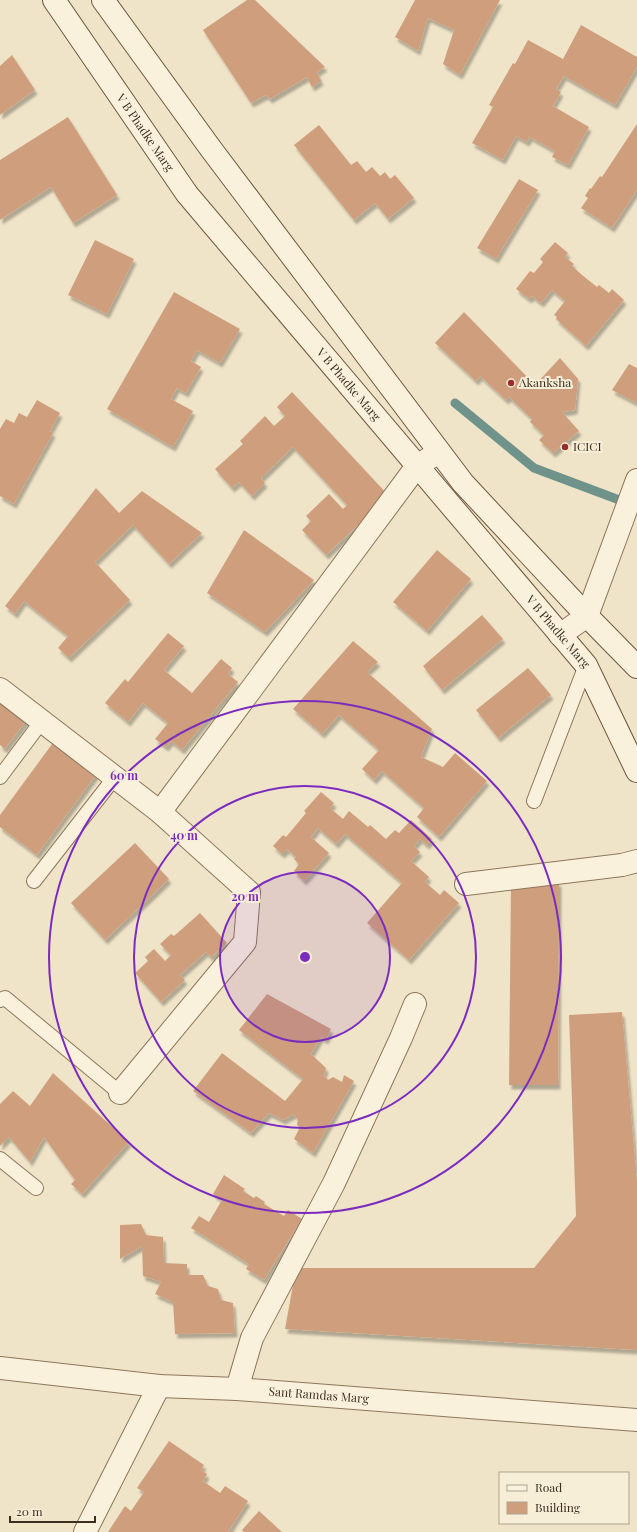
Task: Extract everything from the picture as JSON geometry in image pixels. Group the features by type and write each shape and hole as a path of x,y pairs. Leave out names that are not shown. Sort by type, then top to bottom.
{"street":[{"name":"V B Phadke Marg","path":"54,0 188,194 586,665 637,771"},
{"path":"103,0 211,149 463,483 587,616 637,667"},
{"path":"160,812 417,466 439,452"},
{"path":"560,635 587,616 620,530 637,480"},
{"path":"0,689 160,812 249,892 246,942 120,1093"},
{"path":"466,884 622,865 637,861"},
{"path":"237,1389 252,1338 334,1183 401,1038 415,1004"},
{"name":"Sant Ramdas Marg","path":"0,1368 159,1386 237,1389 637,1420"},
{"path":"85,1532 159,1386"}],"lane":[{"path":"534,801 586,665"},
{"path":"0,776 42,721"},
{"path":"34,881 115,777"},
{"path":"0,1000 5,998 120,1093"},
{"path":"0,1160 36,1188"}],"building":[{"path":"247,0 255,0 325,67 317,72 321,81 312,87 307,77 270,99 266,95 251,103 203,30"},
{"path":"415,0 500,0 460,75 443,64 454,30 428,18 418,51 395,37"},
{"path":"581,25 637,57 637,67 615,105 564,76 556,89 561,92 553,106 589,127 568,165 552,157 555,151 530,137 527,142 516,136 503,160 472,143 493,107 489,105 513,63 515,64 528,40 563,59"},
{"path":"12,55 35,90 0,115 0,66"},
{"path":"68,117 117,195 73,223 51,187 0,220 0,160"},
{"path":"637,124 637,190 612,228 581,208 588,198 585,196 590,188 591,189 600,176 602,177"},
{"path":"319,125 351,165 357,161 366,172 372,167 380,176 385,172 390,179 395,175 414,198 388,219 375,203 354,220 294,145"},
{"path":"519,179 538,190 496,259 477,248"},
{"path":"95,240 134,259 107,314 68,295"},
{"path":"555,242 568,253 565,257 574,264 572,266 582,275 597,287 599,285 609,293 612,289 624,300 586,346 556,319 557,317 554,315 565,301 552,290 541,303 532,296 529,299 516,289 530,271 534,273 543,262 540,259"},
{"path":"174,292 240,329 220,363 197,350 191,361 201,367 186,393 177,388 171,399 193,411 173,447 107,409"},
{"name":"Akanksha","path":"464,312 535,385 560,358 578,379 575,410 562,412 579,431 553,453 539,440 544,435 530,422 532,419 509,397 506,400 480,376 476,381 435,343"},
{"path":"629,364 637,368 637,403 612,390"},
{"path":"292,392 389,496 326,555 302,530 311,521 306,516 329,494 343,509 347,505 293,447 261,478 265,483 252,496 239,482 232,488 215,469 243,444 240,441 265,416 274,426 285,416 277,407"},
{"path":"37,400 60,413 50,431 53,433 14,504 0,496 0,429 6,419 14,423 19,413 27,417"},
{"path":"96,488 119,513 142,491 202,533 169,564 133,525 95,562 130,600 69,658 58,648 68,636 24,601 15,614 5,606"},
{"path":"244,530 314,580 265,632 207,593"},
{"path":"437,550 471,579 427,631 393,602"},
{"path":"482,615 503,639 442,690 423,666"},
{"path":"168,633 184,646 164,670 192,693 221,659 232,668 228,674 238,682 182,750 171,741 166,747 155,739 168,723 143,703 128,722 105,703 125,679 128,682"},
{"path":"353,641 378,662 367,672 432,729 421,757 443,767 455,753 487,781 439,837 417,817 424,808 382,771 374,780 362,769 379,750 339,715 322,734 293,709"},
{"path":"528,668 551,695 498,738 476,710"},
{"path":"0,691 29,717 5,749 0,745"},
{"path":"55,740 98,772 37,855 0,827 0,815"},
{"path":"321,792 334,803 330,808 343,819 349,811 368,827 370,825 386,839 395,830 399,833 411,820 432,839 427,845 420,839 414,846 420,852 411,861 429,877 425,882 440,895 444,890 459,903 409,960 367,923 402,883 345,834 336,844 318,828 311,837 329,853 304,881 294,871 299,864 294,859 296,857 287,849 282,854 273,846 283,835 286,837 306,813 304,811"},
{"path":"135,843 169,879 105,940 71,903"},
{"path":"511,881 559,882 558,1085 509,1085"},
{"path":"200,913 227,943 211,957 206,952 180,975 185,980 161,1002 135,973 148,961 145,957 154,949 165,961 171,955 160,944 171,934 174,936"},
{"path":"267,994 331,1029 326,1040 321,1037 311,1054 326,1068 324,1075 328,1080 333,1077 342,1082 344,1075 354,1081 313,1153 294,1139 300,1127 297,1125 298,1120 294,1114 283,1120 269,1113 251,1133 193,1091 222,1053 285,1101 303,1079 239,1030"},
{"path":"622,1012 637,1182 637,1350 285,1329 296,1268 534,1268 576,1216 569,1015"},
{"path":"53,1073 129,1142 82,1194 71,1184 75,1180 44,1137 30,1162 9,1137 0,1146 0,1104 13,1091 30,1106"},
{"path":"224,1175 245,1189 243,1191 254,1198 256,1196 265,1202 264,1204 284,1216 288,1210 302,1219 264,1280 246,1269 249,1264 191,1228 199,1216 209,1222 222,1200 213,1194"},
{"path":"141,1224 146,1235 163,1237 164,1263 187,1264 187,1275 203,1275 208,1286 218,1289 221,1300 233,1303 235,1333 175,1334 173,1302 155,1294 161,1282 143,1276 142,1246 120,1259 120,1225"},
{"path":"169,1441 204,1465 201,1470 207,1474 203,1481 220,1493 225,1486 248,1501 228,1532 108,1532 125,1506 131,1511 144,1492 137,1488"},
{"path":"259,1511 282,1532 244,1532 242,1530"}],"waterway":[{"path":"455,403 534,468 630,504"}],"place":[{"name":"Akanksha","path":"511,383"},
{"name":"ICICI","path":"565,447"}]}
